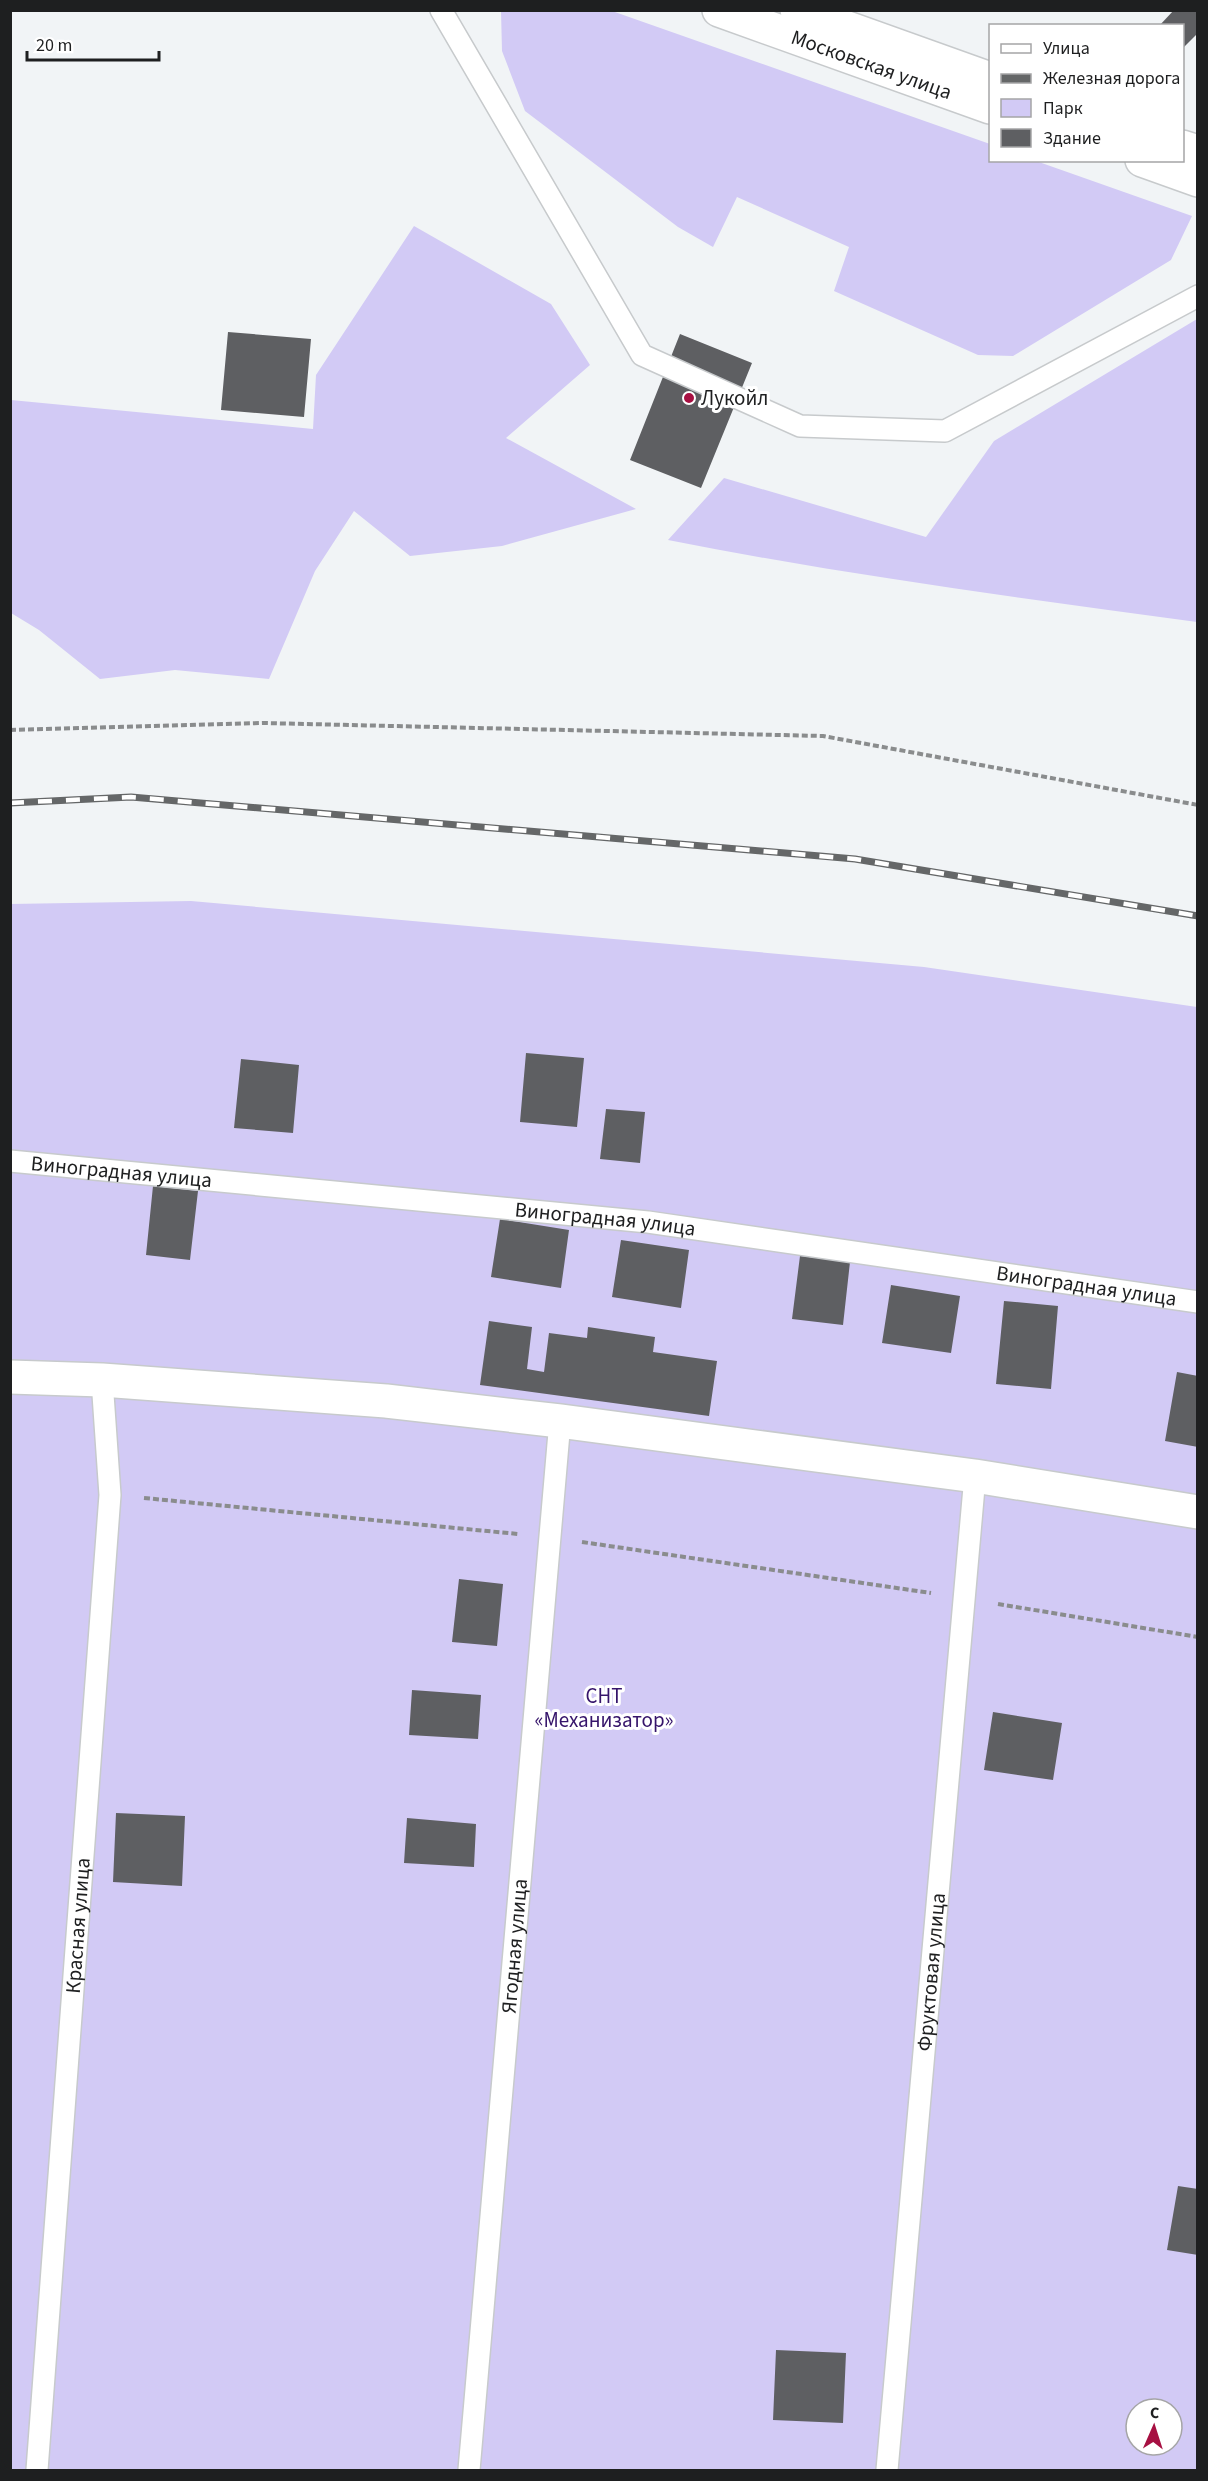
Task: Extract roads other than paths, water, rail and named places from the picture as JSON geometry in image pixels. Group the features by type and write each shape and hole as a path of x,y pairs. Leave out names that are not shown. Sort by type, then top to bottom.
{"street":[{"name":"Московская улица","path":"719,10 989,107"},
{"name":"Московская улица","path":"797,10 989,79"},
{"path":"1148,162 1197,180"},
{"path":"10,1377 102,1380 386,1401 560,1421 975,1476 1197,1512"}],"lane":[{"path":"441,10 642,355 800,426 945,431 1197,296"},
{"name":"Виноградная улица","path":"10,1161 648,1222 1197,1302"},
{"name":"Красная улица","path":"37,2470 110,1495 102,1380"},
{"name":"Ягодная улица","path":"469,2470 560,1421"},
{"name":"Фруктовая улица","path":"887,2470 975,1476"}],"railway":[{"path":"10,803 131,797 855,859 1198,916"}],"place":[{"name":"Лукойл","path":"689,398"}],"park label":[{"name":"СНТ «Механизатор»","path":"604,1708"}]}
